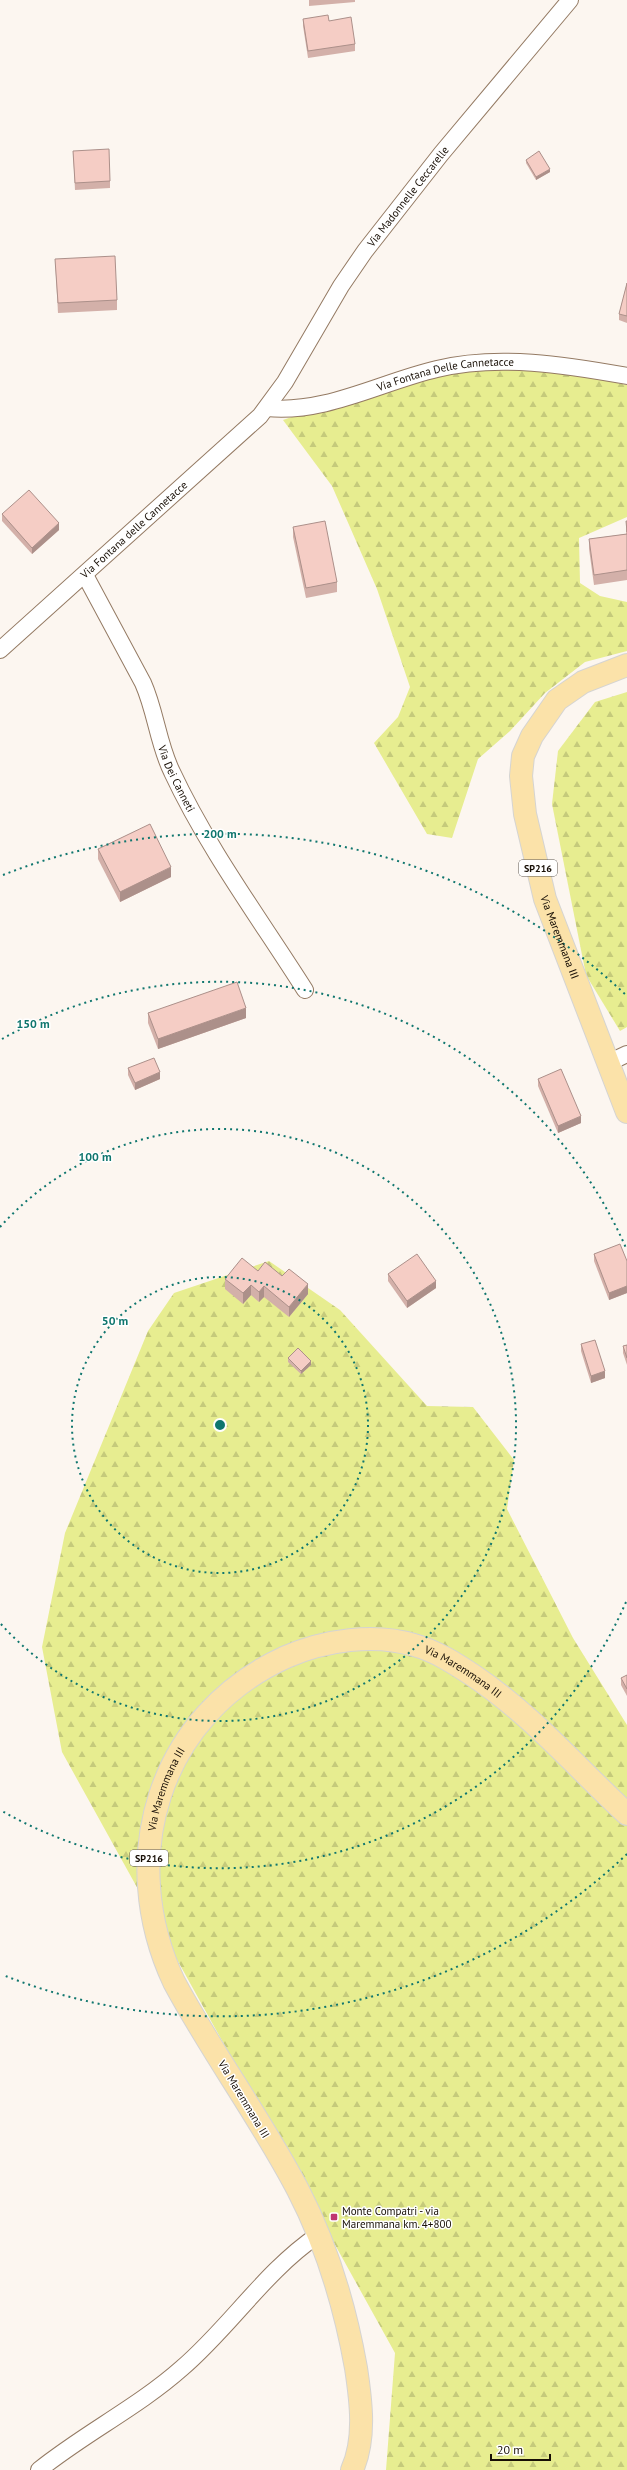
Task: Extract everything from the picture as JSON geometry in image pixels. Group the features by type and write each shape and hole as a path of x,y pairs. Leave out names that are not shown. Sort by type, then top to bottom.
{"main road":[{"name":"Via Maremmana III","path":"627,666 588,679 573,687 557,700 532,736 522,766 525,814 545,899 618,1058 627,1112"},
{"name":"Via Maremmana III","path":"352,2470 360,2439 359,2389 343,2305 318,2235 298,2189 174,1982 161,1950 152,1917 148,1869 155,1813 174,1762 200,1721 226,1695 250,1677 282,1659 300,1651 339,1642 370,1639 399,1642 428,1650 453,1662 517,1707 627,1814"}],"street":[{"name":"Via Madonnelle Ceccarelle","path":"267,408 285,382 341,286 365,250 441,154 570,0"},
{"name":"Via Fontana Delle Cannetacce","path":"267,408 287,410 310,407 437,369 478,362 517,362 627,376"},
{"name":"Via Fontana delle Cannetacce","path":"0,650 239,438 267,408"},
{"name":"Via Dei Canneti","path":"85,575 143,683 151,701 164,754 176,781 205,833 305,990"},
{"path":"39,2470 78,2441 159,2387 183,2368 286,2260 318,2235"}],"green space":[{"path":"466,369 558,371 627,385 627,517 579,538 580,583 600,596 627,602 627,651 585,662 545,693 510,731 478,759 452,838 427,834 374,743 398,717 410,687 377,589 332,486 283,420 352,396"},
{"path":"627,692 627,1027 620,1031 586,975 552,804 558,751 595,702"},
{"path":"269,1261 340,1310 427,1406 473,1407 514,1460 507,1509 573,1638 627,1725 627,2470 386,2470 395,2353 62,1752 42,1647 65,1533 148,1331 174,1293"}],"building":[{"path":"328,15 329,21 351,17 355,44 308,51 303,19"},
{"path":"109,149 110,181 75,183 73,151"},
{"path":"539,151 550,169 536,177 526,160"},
{"path":"115,256 117,300 58,303 55,259"},
{"path":"627,283 627,316 619,314"},
{"path":"29,490 59,523 32,548 2,514"},
{"path":"325,521 337,582 306,588 293,527"},
{"path":"627,534 627,570 594,575 589,539"},
{"path":"150,824 171,867 120,892 98,849"},
{"path":"237,982 246,1008 158,1039 148,1013"},
{"path":"154,1058 160,1072 135,1083 128,1068"},
{"path":"561,1069 581,1116 558,1126 538,1079"},
{"path":"620,1244 627,1261 627,1286 609,1293 594,1254"},
{"path":"417,1254 436,1281 407,1301 388,1274"},
{"path":"242,1258 258,1271 265,1262 282,1276 289,1269 308,1284 289,1307 264,1286 259,1292 251,1285 243,1293 225,1279"},
{"path":"595,1340 605,1371 591,1376 581,1344"},
{"path":"627,1345 627,1358 623,1346"},
{"path":"298,1348 311,1361 301,1371 288,1358"},
{"path":"627,1675 627,1689 621,1678"}],"place":[{"name":"Monte Compatri - via Maremmana km. 4+800","path":"334,2217"}]}
